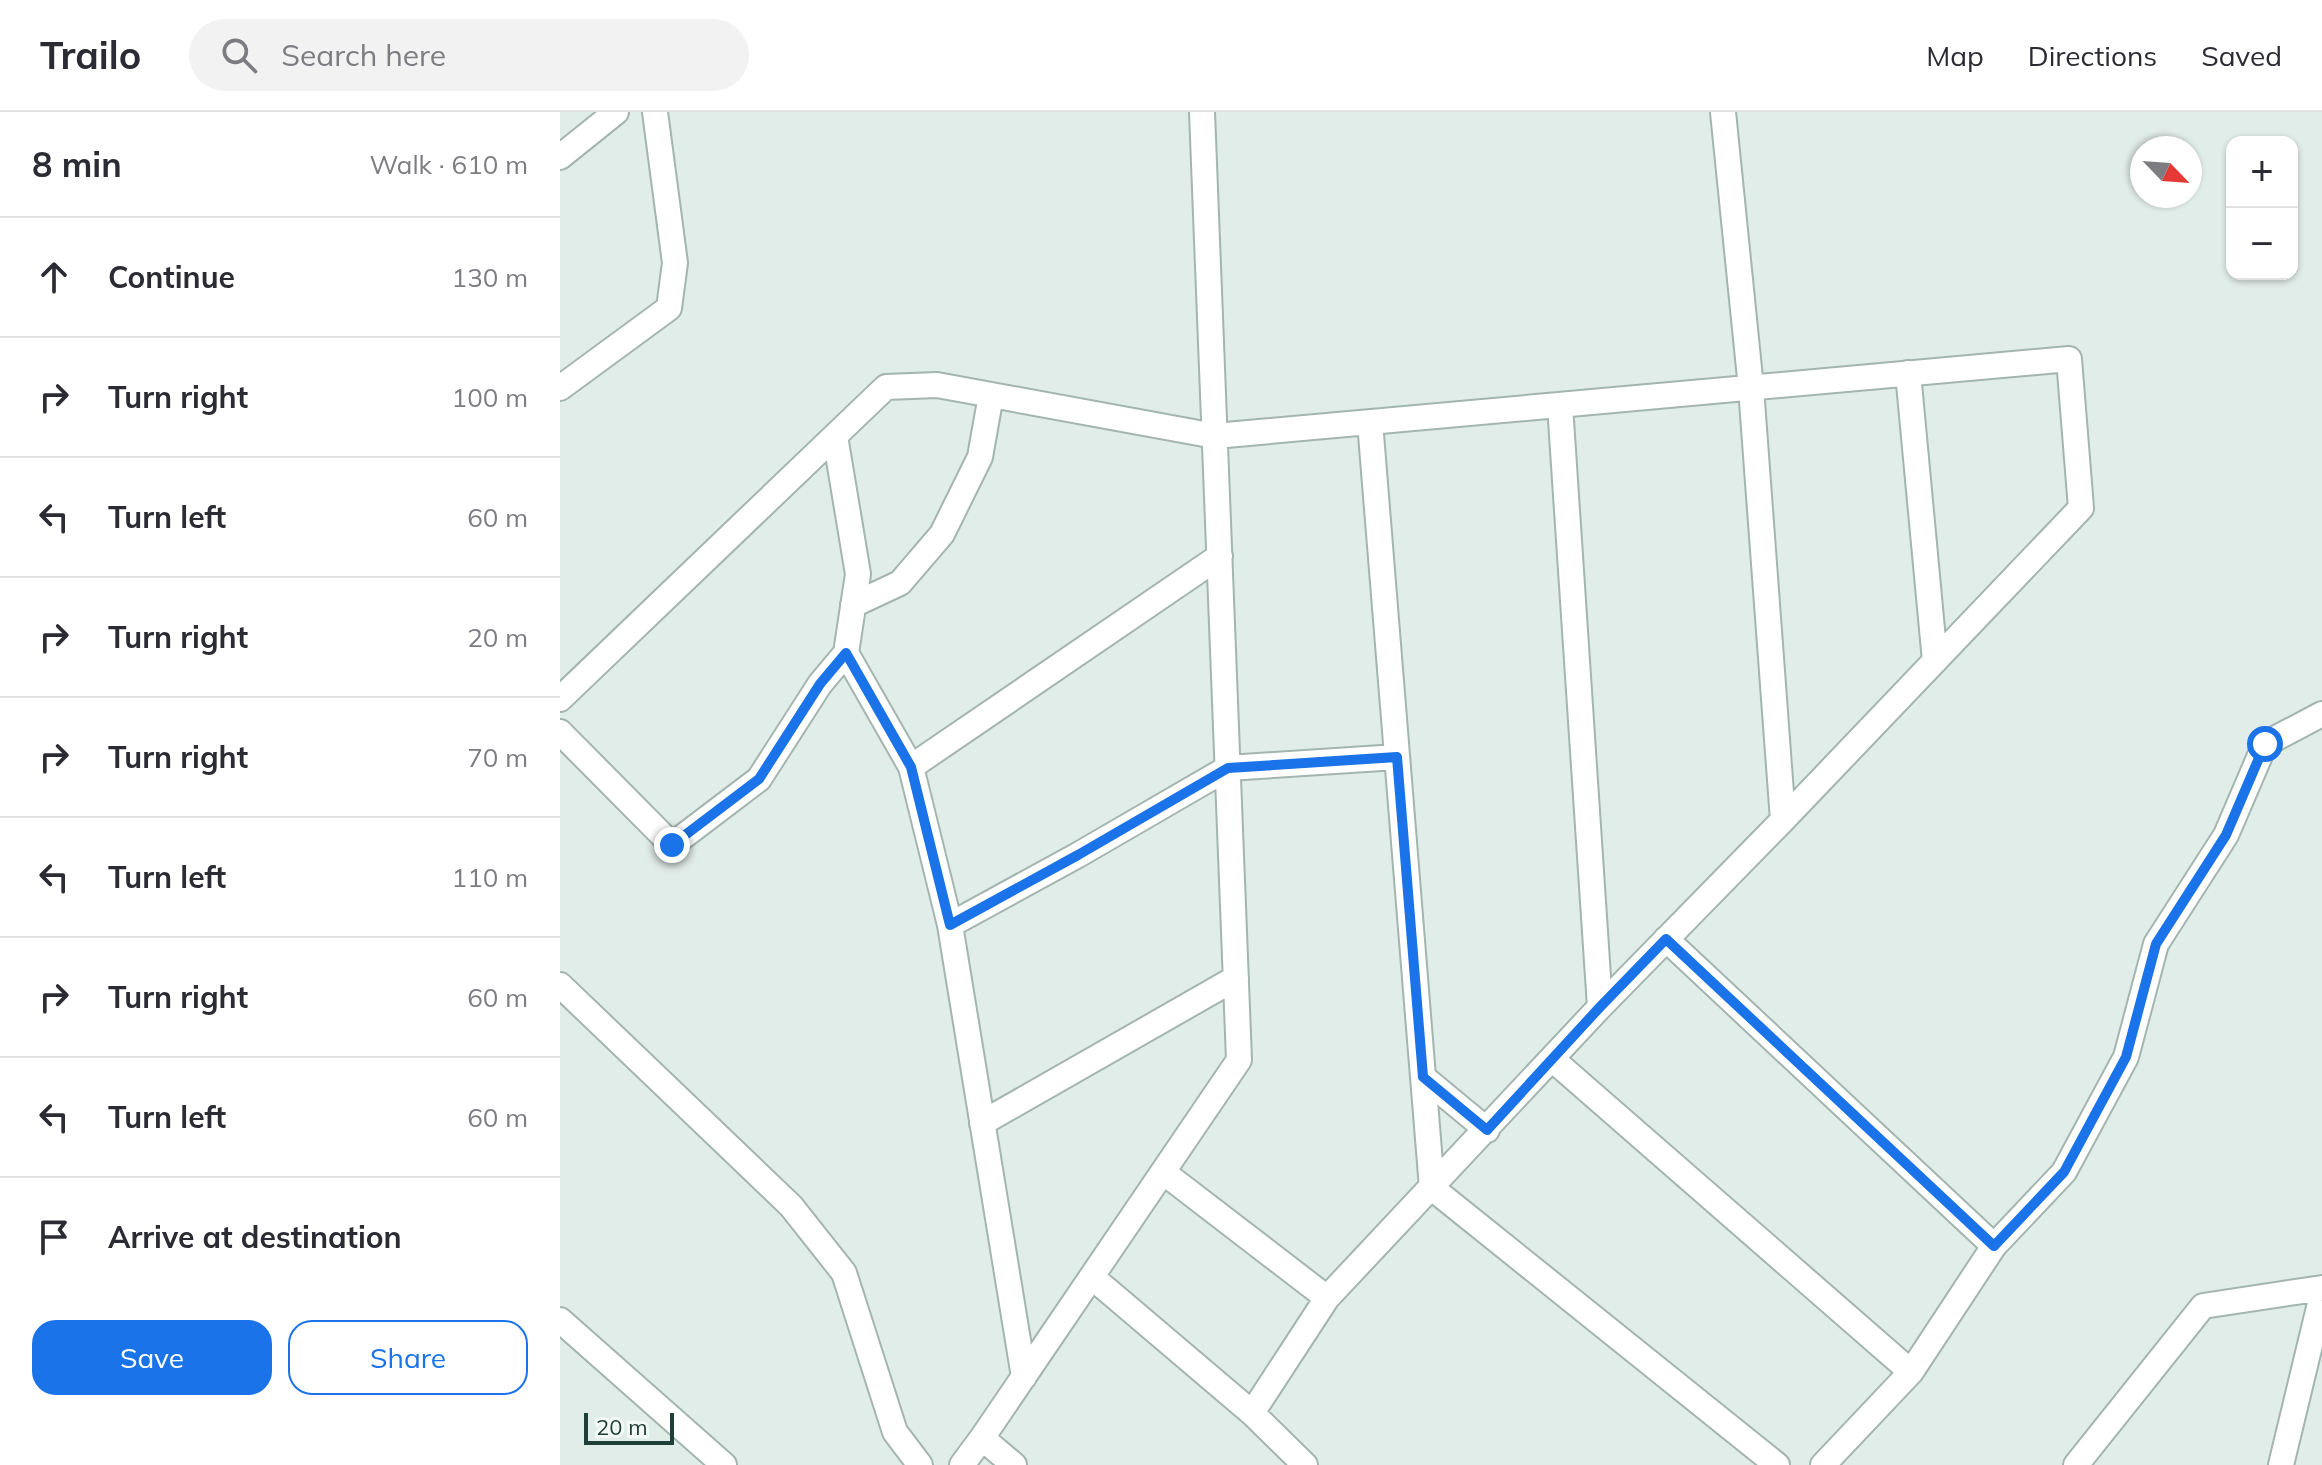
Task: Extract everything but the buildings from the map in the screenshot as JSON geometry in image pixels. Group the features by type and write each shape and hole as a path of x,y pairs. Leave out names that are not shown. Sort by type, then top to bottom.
{"street":[{"path":"560,157 616,112"},
{"path":"560,388 669,308 675,263 655,112"},
{"path":"962,1465 1239,1060 1202,112"},
{"path":"1723,112 1751,388 1783,820"},
{"path":"560,699 886,387 937,385 1215,436 2069,359 2081,508 1600,1007 1327,1298 1252,1413"},
{"path":"1908,373 1935,661"},
{"path":"853,605 900,583 942,534 980,457 991,395"},
{"path":"1560,405 1600,1007"},
{"path":"1370,422 1432,1188 1777,1465"},
{"path":"560,732 672,845 759,779 820,684 846,653 858,574 835,436"},
{"path":"911,767 1220,556"},
{"path":"846,653 911,767 950,925 1024,1377"},
{"path":"1823,1465 1911,1372 1994,1246 2064,1172 2126,1057 2156,944 2226,835 2265,744 2322,714"},
{"path":"950,925 1228,768 1397,757"},
{"path":"1666,939 1994,1246"},
{"path":"982,1123 1236,978"},
{"path":"560,985 791,1206 844,1273 895,1432 920,1465"},
{"path":"1552,1059 1911,1372"},
{"path":"1423,1077 1487,1130"},
{"path":"1163,1172 1327,1298"},
{"path":"1092,1277 1252,1413 1305,1465"},
{"path":"2076,1465 2203,1306 2322,1288"},
{"path":"2281,1465 2322,1295"},
{"path":"560,1320 724,1465"},
{"path":"982,1438 1014,1465"}],"route":[{"path":"672,845 759,779 820,684 846,653 911,767 950,925 1228,768 1397,757 1423,1077 1487,1130 1666,939 1994,1246 2064,1172 2126,1057 2156,944 2226,835 2265,744"}]}
